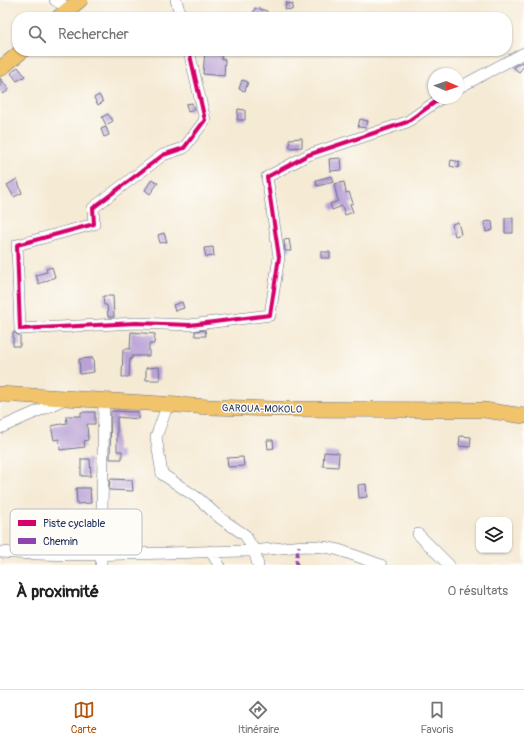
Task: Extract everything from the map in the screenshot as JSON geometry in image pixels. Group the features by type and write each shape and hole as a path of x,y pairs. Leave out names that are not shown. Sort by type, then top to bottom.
{"main road":[{"path":"0,70 16,56"},
{"name":"GAROUA-MOKOLO","path":"0,394 274,409 484,410 524,416"}],"street":[{"path":"55,0 69,8"},
{"path":"176,0 179,12"},
{"path":"464,85 524,53"},
{"path":"190,56 205,120 184,148 163,155 93,208 94,224 17,245 20,329 136,323 190,325 270,315 279,257 267,177 308,155 407,122 432,104"},
{"path":"0,428 68,398"},
{"path":"102,509 104,400"},
{"path":"168,404 156,437 162,474 199,498 220,518 245,535 254,550 258,565"},
{"path":"418,534 449,565"},
{"path":"14,555 38,560 101,559 299,546 334,549 381,565"},
{"path":"211,551 220,565"},
{"path":"0,552 10,554"}],"building":[{"path":"286,3 293,4 292,10 285,9"},
{"path":"255,8 267,11 267,12 254,12"},
{"path":"205,56 222,56 221,59 225,59 224,76 203,74"},
{"path":"522,62 524,66 519,72 513,67"},
{"path":"18,67 25,76 17,81 11,73"},
{"path":"0,78 9,90 3,94 0,89"},
{"path":"242,80 248,82 245,91 239,89"},
{"path":"99,95 103,102 98,105 94,98"},
{"path":"192,103 194,110 188,112 186,104"},
{"path":"238,109 245,110 245,120 237,120"},
{"path":"108,114 113,121 106,125 102,117"},
{"path":"360,119 368,121 366,128 358,127"},
{"path":"106,127 109,135 104,137 101,129"},
{"path":"302,138 302,147 290,148 289,139"},
{"path":"341,158 342,170 330,171 329,159"},
{"path":"451,160 460,162 458,168 450,166"},
{"path":"332,176 334,182 317,186 316,180"},
{"path":"17,179 22,193 14,197 7,185"},
{"path":"152,179 158,183 150,194 145,190"},
{"path":"344,182 346,193 349,192 353,203 350,204 353,212 345,215 342,206 332,210 330,204 338,201 334,184"},
{"path":"505,218 513,218 513,233 505,233"},
{"path":"492,221 493,230 486,232 484,222"},
{"path":"458,222 461,234 455,236 452,224"},
{"path":"164,233 167,242 160,243 158,235"},
{"path":"289,239 291,251 285,251 284,240"},
{"path":"213,247 214,256 206,257 204,248"},
{"path":"321,252 330,252 330,258 321,258"},
{"path":"52,267 55,277 39,284 36,275 47,272 46,269"},
{"path":"103,296 113,296 114,317 108,317 107,305 104,305"},
{"path":"182,302 184,308 175,311 173,305"},
{"path":"205,330 206,336 195,336 195,331"},
{"path":"13,332 20,336 20,346 13,346"},
{"path":"131,332 155,334 154,344 149,344 149,356 132,356 132,359 130,359 129,377 122,377 123,349 130,349"},
{"path":"93,358 94,372 80,374 79,359"},
{"path":"159,367 160,380 146,380 146,368"},
{"path":"111,411 138,412 138,419 117,417 117,451 122,451 122,459 110,459"},
{"path":"81,412 95,412 95,424 87,424 88,440 84,441 85,447 60,450 59,439 54,440 51,426 67,423 66,416 81,416"},
{"path":"460,436 471,437 470,447 459,446"},
{"path":"267,440 273,440 274,448 268,449"},
{"path":"324,452 339,453 338,467 323,466"},
{"path":"243,457 244,466 228,467 227,458"},
{"path":"81,459 90,459 91,476 81,476"},
{"path":"110,479 132,480 133,491 109,490"},
{"path":"366,484 367,497 359,498 358,485"},
{"path":"76,488 90,488 91,503 77,504"}],"marked path":[{"path":"297,565 296,560 299,546"}],"cycle path":[{"path":"190,56 205,120 184,148 163,155 93,208 94,224 17,245 20,329 136,323 190,325 270,315 279,257 267,177 308,155 407,122 432,104"}]}
